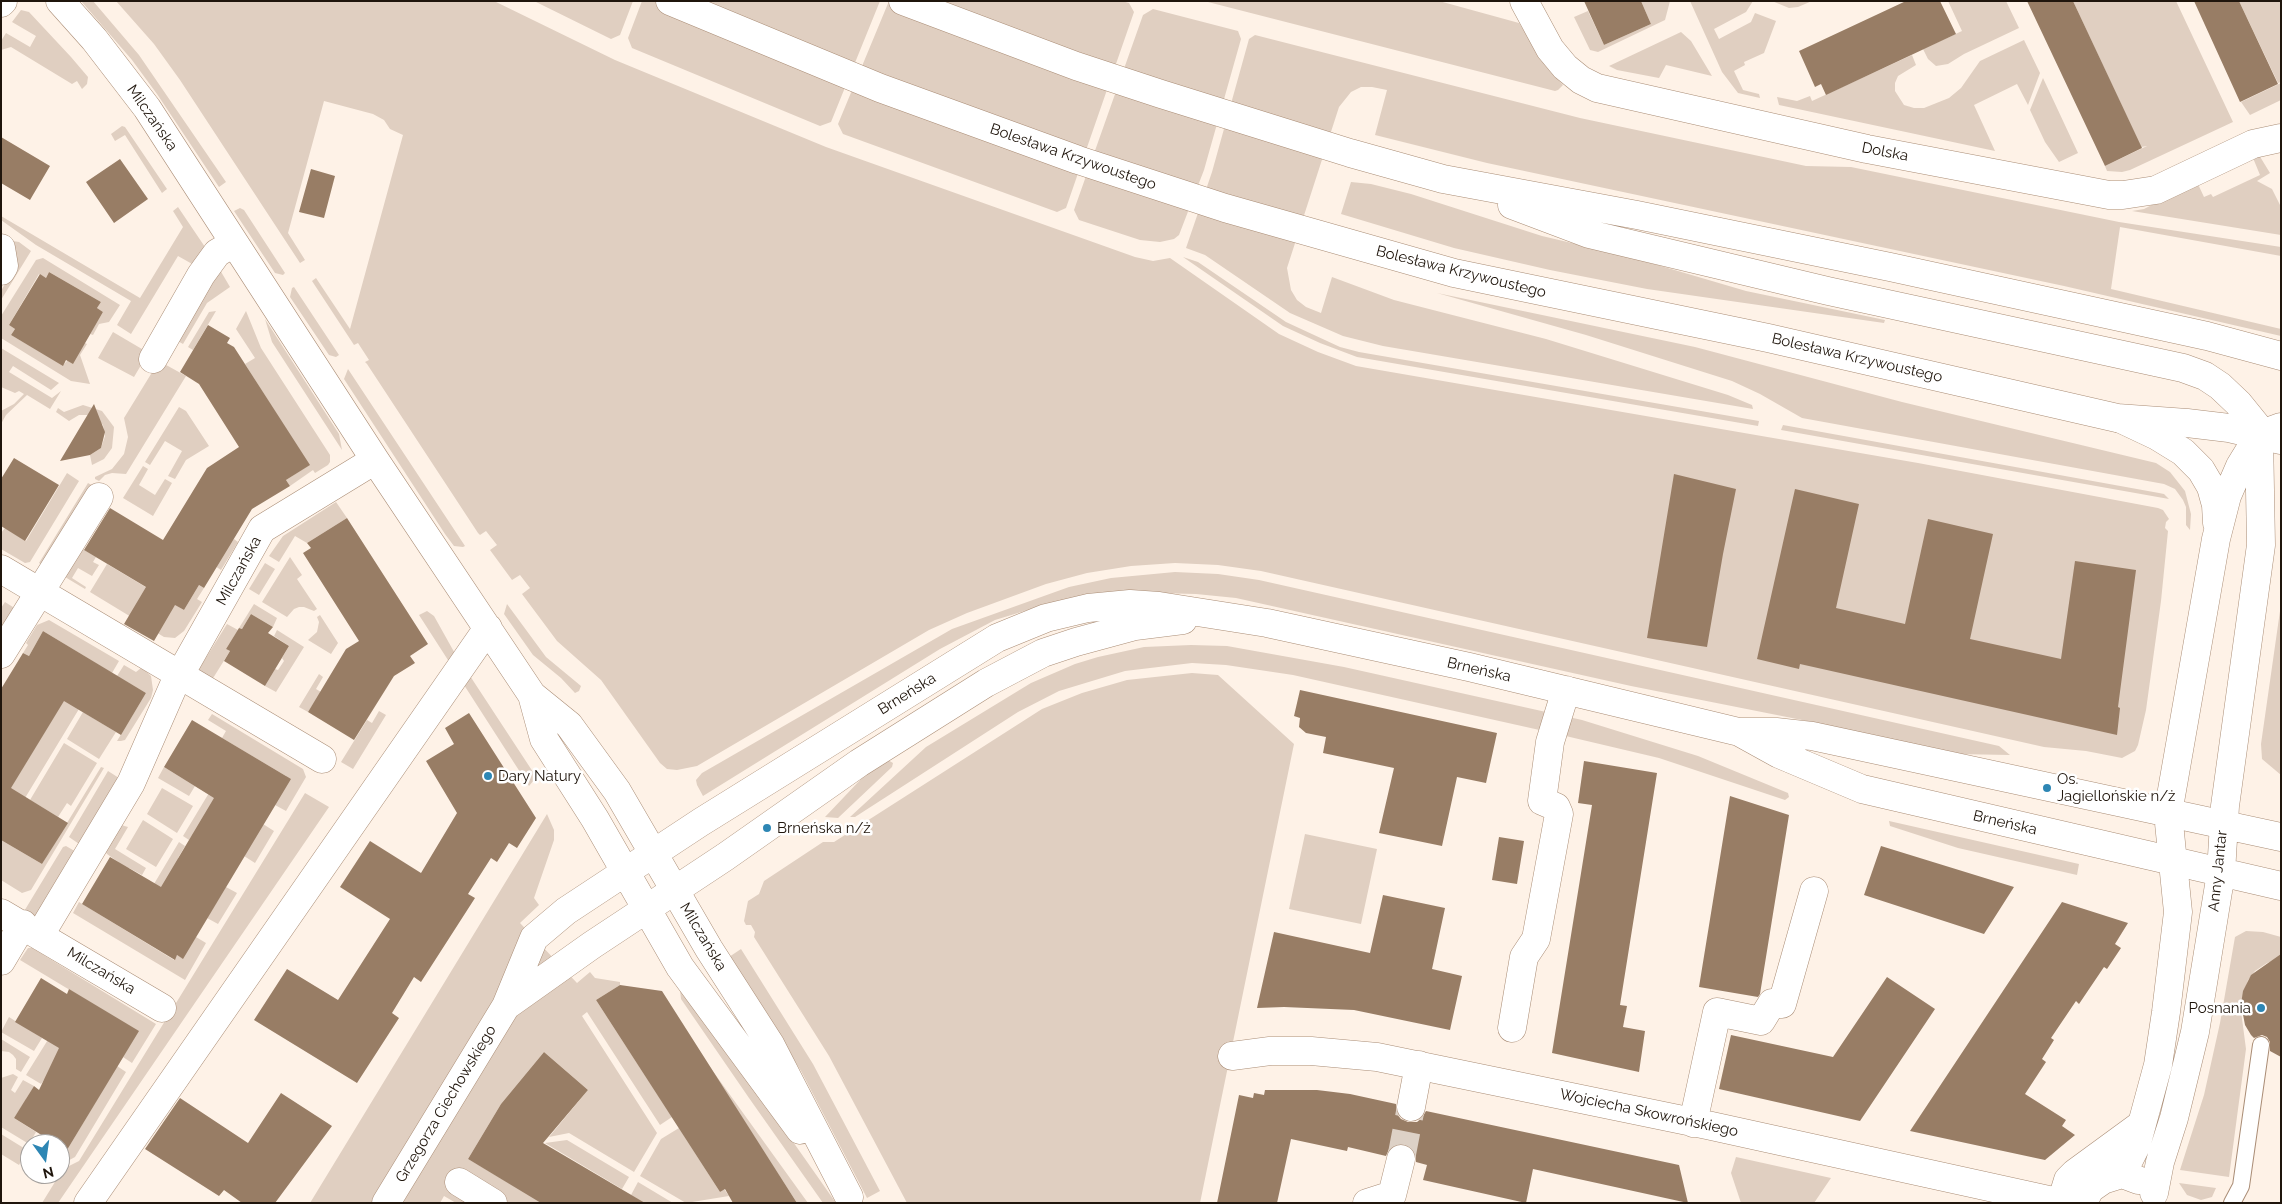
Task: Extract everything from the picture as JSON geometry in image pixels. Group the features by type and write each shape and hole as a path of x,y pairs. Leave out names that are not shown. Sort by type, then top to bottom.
{"street":[{"name":"Milczańska","path":"60,1 94,39 147,108 375,460 532,695 569,725 617,792 770,1044 851,1200"},
{"name":"Bolesława Krzywoustego","path":"670,1 796,55 1002,133 1154,186 1454,273 1778,340 2117,418 2199,424 2274,434"},
{"path":"903,1 1095,72 1350,153 1443,179 1890,266 2197,333 2281,356"},
{"name":"Dolska","path":"1524,1 1550,50 1580,80 1597,88 1867,149 2109,195 2156,190 2253,144 2281,138"},
{"path":"1443,179 1589,234 1828,290 2190,370 2213,381 2229,394 2256,425 2274,434 2232,483 2216,539 2168,814 2178,912 2158,1065 2136,1146 2122,1174 2103,1180 2090,1189 2083,1203"},
{"path":"153,359 201,275 217,253 234,243"},
{"path":"1,248 4,266 1,271"},
{"path":"2117,418 2157,436 2183,452 2201,470 2211,487 2216,505 2216,539"},
{"name":"Anny Jantar","path":"2158,1199 2160,1162 2176,1110 2194,1032 2221,873 2223,825 2271,537 2274,434"},
{"name":"Milczańska","path":"1,961 22,924 131,783 180,676 262,529 375,460"},
{"path":"1,654 98,497"},
{"path":"1,569 322,759"},
{"name":"Brneńska","path":"625,871 997,638 1046,618 1088,608 1130,604 1159,606 1217,617 1267,623 1566,690 1739,732 1776,732 1812,736 1915,756 2168,814 2281,837"},
{"name":"Brneńska","path":"646,909 859,763 986,683 1018,666 1043,654 1106,632 1135,626 1217,617"},
{"path":"88,1203 488,628"},
{"path":"1512,1028 1524,957 1536,939 1559,814 1556,807 1542,801 1550,742 1566,690"},
{"name":"Milczańska","path":"532,695 544,739 595,819 680,967 851,1200"},
{"name":"Brneńska","path":"1739,732 1779,754 1862,789 2281,886"},
{"name":"Grzegorza Ciechowskiego","path":"386,1203 506,1006 534,938 566,911 625,871"},
{"path":"1694,1123 1717,1012 1761,1021 1772,1003 1782,1004 1814,891"},
{"name":"Grzegorza Ciechowskiego","path":"506,1006 592,944 646,909"},
{"name":"Milczańska","path":"22,924 162,1008"},
{"name":"Wojciecha Skowrońskiego","path":"1232,1056 1270,1051 1312,1051 1377,1057 1694,1123 2061,1203"},
{"path":"1411,1107 1418,1065"},
{"path":"2061,1203 2068,1180 2075,1173 2142,1124"},
{"path":"1367,1203 1392,1195 1401,1159"},
{"name":"Anny Jantar","path":"2122,1174 2141,1181 2158,1199"},
{"path":"459,1182 493,1203"}],"lane":[{"path":"2232,1203 2241,1186 2261,1045"}],"shaded area":[{"path":"81,1 93,1 139,55 226,182 219,187 132,60"},
{"path":"116,1 494,1 615,60 826,147 1135,257 1153,261 1170,258 1279,334 1318,352 1356,366 1918,463 2158,508 2163,510 2169,519 2166,522 2165,528 2168,531 2161,601 2146,710 2138,745 2135,751 2122,758 2086,751 2044,747 1261,571 1218,565 1175,563 1131,566 1087,573 1046,584 967,613 929,630 697,766 677,770 667,769 660,763 601,680 557,641 522,594 530,588 520,575 512,580 490,550 497,545 486,531 480,535 478,533 365,362 369,360 358,343 354,345 312,281 316,278 350,329 403,135 390,129 384,120 373,114 324,101 288,233 305,260 300,263 180,80 154,44"},
{"path":"534,1 633,1 620,35 611,39"},
{"path":"642,1 880,1 831,122 820,126 632,48 628,38"},
{"path":"889,1 1122,1 1129,3 1134,12 1066,208 1057,212 843,134 838,124"},
{"path":"1204,1 1439,1 1519,23 1550,71 1563,85 1555,91"},
{"path":"1641,1 1670,1 1665,20 1598,52 1590,50 1574,17 1588,11 1604,45 1651,24"},
{"path":"1690,1 1753,1 1746,12 1714,29 1719,39 1751,22 1755,13 1776,21 1764,53 1744,62 1745,65 1734,71 1743,90 1759,94 1760,98 1738,93 1722,72"},
{"path":"1772,1 1812,1 1798,7 1789,8"},
{"path":"1948,1 2006,1 2019,28 1964,54 1948,64 1936,66 1928,59 1923,49 1962,31"},
{"path":"2073,1 2176,1 2233,122 2130,170 2122,172 2107,171 2105,166 2147,146 2141,147"},
{"path":"2239,1 2281,1 2281,82 2278,83"},
{"path":"1153,9 1238,31 1241,39 1204,170 1179,235 1174,239 1160,242 1140,240 1079,220 1074,210 1143,15"},
{"path":"21,10 29,12 88,77 87,84 82,89 77,81 72,84 11,47 1,50 1,41 6,33 30,47 36,36 12,22"},
{"path":"1681,32 1691,41 1712,76 1666,65 1659,78 1617,70 1609,66"},
{"path":"1255,35 1580,118 1806,166 1851,167 2119,222 2281,247 2281,256 2120,227 2111,289 2281,329 2281,336 2064,286 1487,163 1375,135 1387,90 1361,87 1351,92 1339,107 1287,268 1291,290 1297,300 1306,307 1321,313 1332,277 1394,300 1546,339 1728,395 1752,405 1753,409 1383,346 1343,336 1290,313 1205,255 1186,248 1212,172 1249,39"},
{"path":"2024,40 2040,73 2028,105 2017,84 1974,105 1995,151 1779,105 1777,97 1797,101 1810,96 1812,101 1912,55 1916,65 1898,76 1895,83 1895,91 1904,105 1924,108 1949,98 1961,88 1980,61"},
{"path":"2043,78 2078,153 2059,162 2045,142 2030,110"},
{"path":"2281,83 2281,100 2250,115 2241,102"},
{"path":"122,126 125,127 167,189 162,193 125,135 115,141 111,134"},
{"path":"2259,155 2270,173 2257,181 2272,189 2281,207 2281,235 2132,211 2144,209 2197,182 2204,197 2211,194 2213,197 2260,175 2253,158"},
{"path":"1351,182 1371,184 1411,194 1542,236 1627,256 1746,291 1885,320 1884,323 1647,289 1550,270 1454,248 1341,214"},
{"path":"178,207 205,247 194,265 178,256 131,334 117,325 131,301 36,245 1,220 1,216 140,298 183,227 173,211"},
{"path":"240,208 244,210 285,273 283,275 275,273 234,211"},
{"path":"13,241 19,242 31,251 1,300 1,291 17,262"},
{"path":"1183,257 1198,262 1286,322 1340,347 1359,352 1759,421 1758,426 1357,357 1283,326"},
{"path":"43,258 120,305 109,322 99,324 93,335 90,334 103,312 97,308 101,302 49,272 46,278 39,274 9,325 15,329 11,335 63,365 85,343 87,344 80,355 90,384 71,381 1,338 1,316 36,260"},
{"path":"220,270 230,287 207,303 183,344 176,340"},
{"path":"294,287 339,355 336,357 329,355 290,297"},
{"path":"1437,293 1695,347 1902,402 2156,463 2170,472 2185,491 2191,514 2190,530 2186,525 2186,507 2183,500 2175,489 2164,484 1802,418 1760,394 1732,381 1586,335"},
{"path":"216,311 193,350 188,347 209,312"},
{"path":"246,311 261,348 330,455 328,465 315,473 313,470 290,486 286,480 309,465 245,364 255,358 236,329"},
{"path":"265,319 339,434 342,450 272,342"},
{"path":"113,332 147,352 134,377 98,358"},
{"path":"1,348 59,383 51,390 13,366 9,372 52,398 61,391 50,409 27,395 6,415 1,424 1,411 14,404 24,394 19,391 15,393 1,387"},
{"path":"159,361 186,376 126,474 112,473 105,475 99,481 95,479 95,477 112,469 124,454 128,437 124,418"},
{"path":"348,369 465,546 454,546 445,534 344,379"},
{"path":"83,405 102,411 114,427 112,448 104,459 92,465 90,455 101,448 105,436 103,425 96,418 88,415 79,415 69,421 56,412 58,408 64,412"},
{"path":"179,407 186,411 209,446 186,460 175,479 168,476 182,451 165,441 150,465 145,462"},
{"path":"1783,425 2159,493 2164,494 2169,499 1781,430"},
{"path":"143,466 148,469 139,485 155,495 165,479 172,483 153,516 123,498"},
{"path":"67,473 79,481 30,562 25,563 1,549 1,533 5,528 26,541"},
{"path":"88,483 95,487 44,566 39,563"},
{"path":"336,502 347,518 307,543 295,536 279,562 269,556 283,536"},
{"path":"234,539 238,542 221,570 212,564"},
{"path":"81,548 96,557 93,562 99,565 92,576 78,568 72,578 86,587 85,589 65,577"},
{"path":"290,557 302,575 297,579 317,609 314,611 299,607 294,609 287,617 262,602"},
{"path":"265,563 275,569 259,595 249,589"},
{"path":"107,564 184,610 199,585 204,588 197,599 202,602 184,631 175,638 164,637 90,592"},
{"path":"1175,572 1218,574 1259,580 1999,746 2010,755 1956,754 1807,721 1631,686 1236,598 1196,594 1155,593 1054,602 995,620 940,649 703,796 697,785 696,780 702,773 952,629 1069,587 1111,578"},
{"path":"5,602 16,609 1,634 1,608"},
{"path":"254,604 277,618 273,627 251,614 242,629 239,628"},
{"path":"507,604 546,657 581,686 579,691 575,693 561,678 533,655 504,614"},
{"path":"2281,604 2281,775 2262,759 2261,744"},
{"path":"427,611 434,616 453,650 533,772 534,780 529,786 419,615"},
{"path":"320,615 338,643 331,654 308,640 317,632 319,622 317,617"},
{"path":"49,620 119,661 112,673 43,631 29,656 23,653 28,645 26,643 37,625"},
{"path":"227,624 238,630 226,649 230,651 210,683 199,669"},
{"path":"277,630 304,647 276,692 265,686 275,669 278,670 284,661 282,658 289,646 274,636"},
{"path":"1227,646 1344,667 1582,720 1698,756 1788,793 1789,797 1785,800 1659,758 1553,733 1293,675 1226,665 1192,663 1125,671 1059,691 1018,712 855,817 850,817 926,747 1031,683 1075,664 1098,657 1144,647"},
{"path":"124,665 136,672 141,668 146,671 151,676 153,690 151,698 125,740 117,741 146,693 117,676"},
{"path":"1192,673 1218,675 1294,744 1200,1203 907,1203 829,1056 754,937 755,932 751,925 746,925 744,921 748,901 759,894 764,881 823,842 834,842 1042,709 1082,693 1127,680"},
{"path":"319,674 323,677 316,689 321,692 308,712 299,707"},
{"path":"67,695 82,704 22,803 7,794"},
{"path":"379,711 386,715 353,769 341,762 367,720 372,723"},
{"path":"83,712 116,732 99,759 67,739"},
{"path":"212,714 303,769 306,777 286,811 275,805 286,776 222,738 226,731 208,720"},
{"path":"64,743 97,763 71,806 67,803 58,817 30,800"},
{"path":"888,760 893,763 892,767 838,818 825,817 863,777"},
{"path":"101,767 104,768 31,890 22,893 1,880 1,840 42,864"},
{"path":"164,767 195,786 189,796 158,778"},
{"path":"108,771 119,778 82,846 69,837"},
{"path":"215,783 226,790 189,840 183,836"},
{"path":"162,788 193,806 177,833 147,814"},
{"path":"305,793 329,807 58,1203 42,1203 54,1184 70,1184 70,1166 79,1161"},
{"path":"547,814 554,830 554,840 534,898 539,905 520,923 577,983 590,972 595,978 620,982 620,985 596,1000 672,1117 660,1125 587,1012 582,1016 657,1133 634,1172 569,1133 549,1137 588,1090 544,1052 501,1104 468,1159 543,1203 510,1203 459,1172 473,1203 456,1203 444,1196 440,1203 310,1203"},
{"path":"143,820 173,839 156,867 126,849"},
{"path":"1889,821 2079,864 2077,875 1958,848 1890,826"},
{"path":"263,824 274,831 255,863 244,856"},
{"path":"121,825 128,827 115,849 146,868 142,875 129,868 126,873 121,864 105,851"},
{"path":"1305,834 1377,849 1361,924 1289,909"},
{"path":"179,842 185,846 178,858 183,862 159,891 148,894"},
{"path":"66,846 78,853 36,918 23,913 63,847"},
{"path":"226,887 237,893 218,924 207,918"},
{"path":"79,902 174,960 177,955 182,958 196,937 206,943 185,980 73,913"},
{"path":"2246,931 2263,932 2281,937 2281,958 2267,963 2255,971 2248,980 2242,998 2241,1011 2246,1049 2229,1177 2180,1170 2204,1095 2220,1023 2235,937"},
{"path":"28,948 32,948 156,1024 132,1063 123,1057 138,1031 20,960"},
{"path":"741,949 813,1064 880,1191 867,1198 801,1071 729,957"},
{"path":"684,986 836,1203 823,1203 749,1098 681,999 680,990"},
{"path":"9,1017 42,1038 34,1051 1,1032"},
{"path":"54,1030 73,1042 41,1084 26,1075"},
{"path":"1,1039 30,1057 21,1072 16,1069 16,1059 13,1055 9,1052 1,1051"},
{"path":"707,1063 808,1203 797,1203"},
{"path":"117,1066 126,1072 75,1157 70,1160 70,1145"},
{"path":"13,1074 18,1077 11,1090 15,1093 23,1080 34,1086 26,1099 31,1102 22,1106 14,1118 36,1132 35,1134 20,1134 20,1139 1,1127 1,1078"},
{"path":"679,1128 720,1192 724,1189 729,1196 686,1203 640,1176 661,1139"},
{"path":"1,1134 20,1146 19,1165 1,1154"},
{"path":"567,1140 629,1177 622,1189 545,1143"},
{"path":"1736,1157 1831,1178 1814,1203 1741,1203 1731,1173"},
{"path":"638,1182 673,1203 644,1203 631,1195"},
{"path":"2179,1183 2216,1188 2212,1197 2201,1200 2187,1195"}],"building":[{"path":"1584,1 1641,1 1651,24 1604,45"},
{"path":"1906,1 1940,1 1956,34 1826,95 1821,84 1815,87 1799,51"},
{"path":"2027,1 2073,1 2142,148 2105,166"},
{"path":"2194,1 2239,1 2278,84 2240,102"},
{"path":"1,137 50,166 30,200 1,183"},
{"path":"120,159 148,199 114,223 86,182"},
{"path":"311,169 335,176 324,218 299,212"},
{"path":"49,272 101,302 97,308 103,312 73,364 66,360 63,366 11,335 15,329 9,325 40,274 46,278"},
{"path":"208,325 230,338 227,343 234,347 310,465 286,480 290,486 252,509 204,588 199,585 184,610 175,605 154,641 124,624 146,587 84,550 110,508 163,540 207,468 239,447 199,384 180,372"},
{"path":"94,404 105,432 101,448 90,455 60,461"},
{"path":"14,458 59,485 25,541 1,526 1,479"},
{"path":"1674,474 1736,489 1707,647 1647,638"},
{"path":"1795,489 1859,504 1836,608 1905,624 1928,519 1993,534 1970,639 2061,659 2075,561 2136,570 2118,707 2120,708 2117,735 1800,664 1799,669 1757,659"},
{"path":"347,518 428,644 410,656 415,663 394,676 354,740 308,712 346,649 359,641 303,553 311,548 307,543"},
{"path":"251,614 273,627 268,633 289,646 265,686 224,661 230,651 226,649 239,628 242,629"},
{"path":"43,631 146,693 121,735 64,701 11,788 68,823 42,864 1,840 1,689 23,653 29,656"},
{"path":"1300,690 1497,733 1486,783 1457,777 1442,846 1379,833 1394,768 1323,753 1326,737 1306,733 1299,727 1300,718 1294,716"},
{"path":"469,713 536,818 517,848 509,843 497,862 491,858 468,894 475,898 421,982 414,977 392,1013 399,1018 357,1083 254,1020 287,969 338,1000 390,919 340,887 370,841 421,873 457,813 426,761 454,744 445,728"},
{"path":"192,720 291,779 183,959 177,955 175,960 82,904 110,857 161,887 214,798 164,767"},
{"path":"1584,761 1657,773 1620,1005 1627,1006 1623,1027 1645,1031 1639,1072 1552,1053 1592,805 1578,803"},
{"path":"1730,796 1789,815 1758,997 1699,987"},
{"path":"1499,837 1524,841 1517,884 1492,880"},
{"path":"1881,846 2014,887 1984,934 1864,895"},
{"path":"1383,895 1445,908 1432,969 1462,976 1450,1030 1354,1010 1284,1007 1257,1008 1274,932 1370,953"},
{"path":"2062,902 2128,923 2115,944 2121,948 2107,969 2104,967 2079,1004 2076,1001 2051,1038 2054,1040 2042,1059 2046,1062 2025,1094 2066,1120 2062,1126 2075,1135 2045,1160 1910,1131"},
{"name":"Posnania","path":"2281,954 2281,1057 2270,1051 2270,1042 2267,1037 2262,1035 2254,1038 2251,1035 2245,1025 2241,1004 2243,991 2251,975"},
{"path":"1887,977 1935,1009 1860,1121 1719,1089 1731,1035 1833,1057"},
{"path":"41,978 67,994 69,989 139,1031 70,1145 70,1134 40,1134 14,1118 34,1086 39,1090 59,1048 15,1022"},
{"path":"620,985 662,991 797,1203 733,1203 725,1189 720,1192 596,1000"},
{"path":"544,1052 588,1090 543,1143 645,1203 541,1203 468,1159 501,1104"},
{"path":"1265,1090 1317,1090 1350,1094 1396,1104 1396,1113 1401,1119 1408,1122 1417,1122 1426,1111 1679,1165 1688,1203 1533,1169 1526,1203 1423,1180 1427,1165 1416,1162 1416,1155 1412,1148 1405,1144 1396,1144 1389,1149 1386,1156 1348,1147 1347,1151 1291,1139 1277,1203 1217,1203 1239,1095 1253,1098 1254,1093 1264,1095"},
{"path":"281,1093 332,1126 275,1203 242,1203 224,1190 219,1196 145,1149 180,1098 248,1143"}],"tunnel":[{"path":"1401,1159 1411,1107"}],"place":[{"name":"Dary Natury","path":"488,776"},
{"name":"Os. Jagiellońskie n/ż","path":"2047,788"},
{"name":"Brneńska n/ż","path":"767,828"},
{"name":"Posnania","path":"2261,1008"}]}
